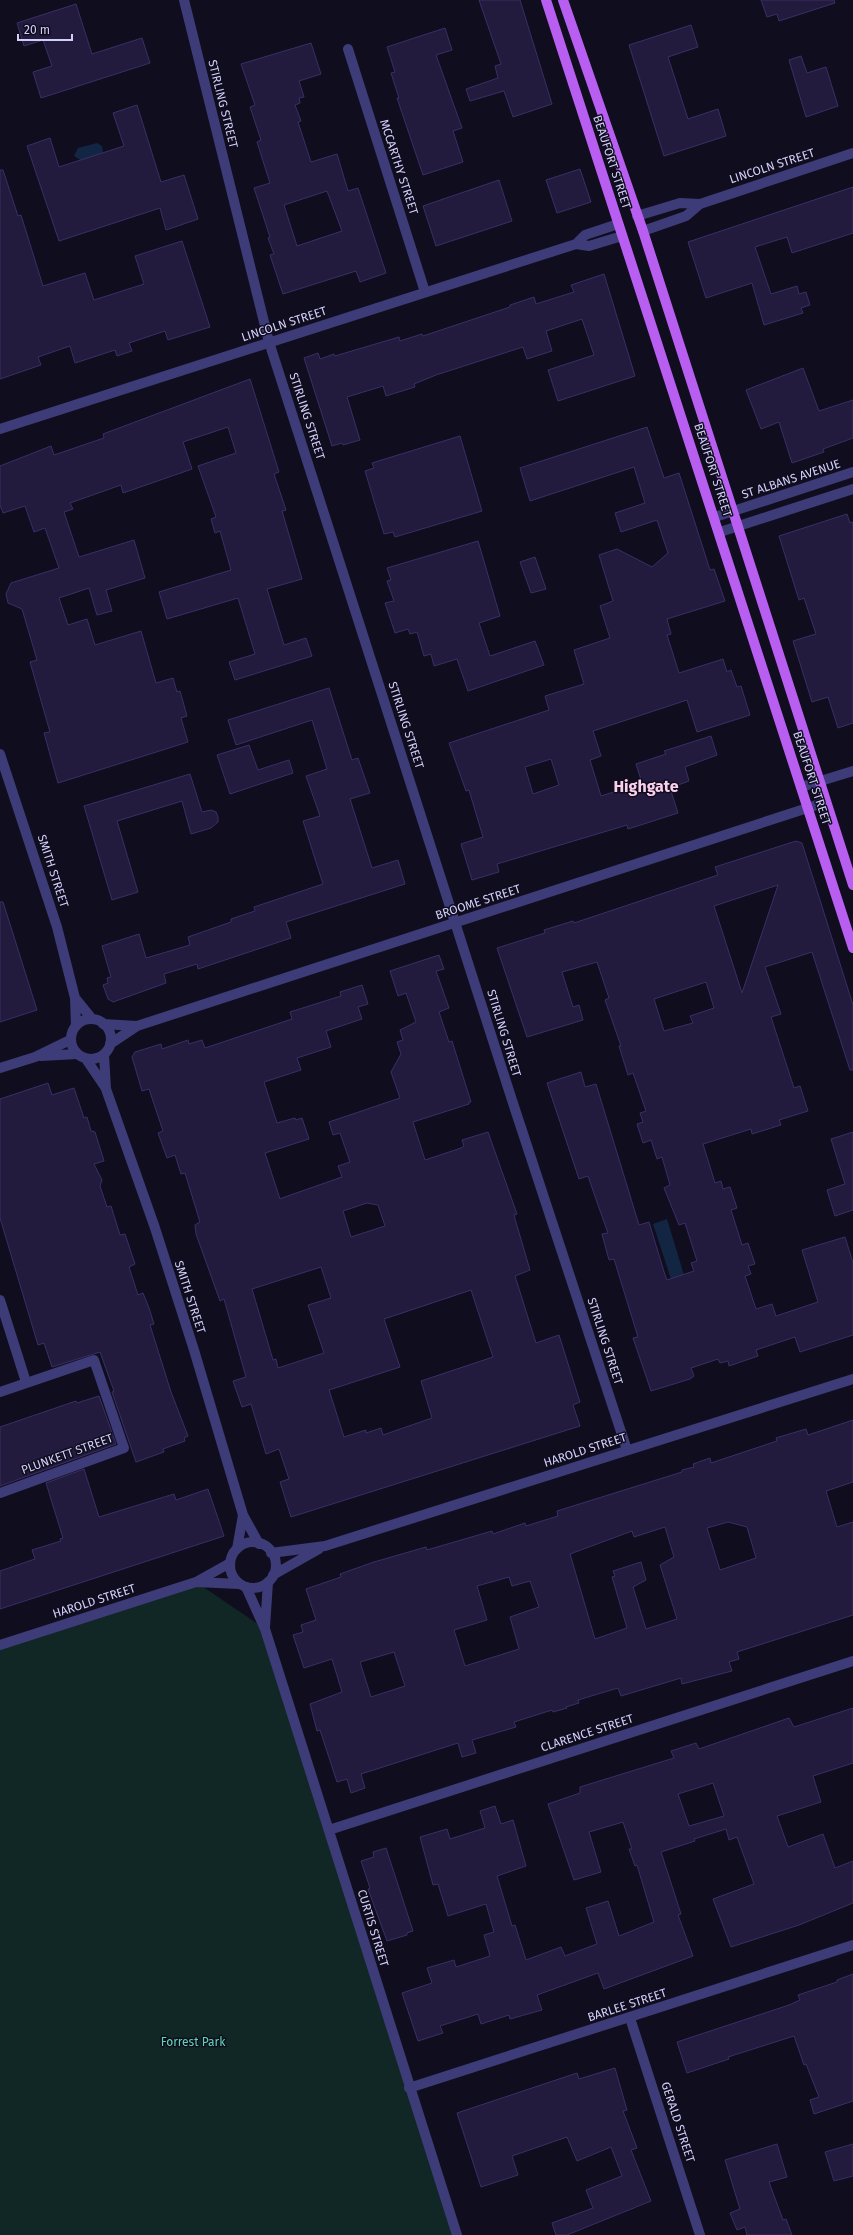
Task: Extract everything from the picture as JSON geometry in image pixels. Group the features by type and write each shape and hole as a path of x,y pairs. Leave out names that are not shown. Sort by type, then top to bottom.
{"main road":[{"name":"BEAUFORT STREET","path":"546,0 618,224 720,532 853,948"},
{"name":"BEAUFORT STREET","path":"563,0 643,231 853,885"}],"street":[{"name":"STIRLING STREET","path":"184,0 269,342 511,1097 627,1450"},
{"name":"MCCARTHY STREET","path":"348,49 425,292"},
{"name":"LINCOLN STREET","path":"637,216 680,203 700,204 853,153"},
{"name":"LINCOLN STREET","path":"643,231 686,216 700,204"},
{"name":"LINCOLN STREET","path":"576,244 585,235 618,224"},
{"name":"LINCOLN STREET","path":"0,429 576,244 589,246 622,236"},
{"name":"ST ALBANS AVENUE","path":"715,517 853,472"},
{"path":"720,532 853,489"},
{"name":"SMITH STREET","path":"0,754 57,927 75,998 76,1026"},
{"path":"801,787 853,771"},
{"name":"BROOME STREET","path":"110,1044 137,1026 826,802"},
{"name":"SMITH STREET","path":"75,998 92,1019"},
{"path":"0,1068 35,1057 70,1040 76,1026 81,1022 92,1019 103,1024 110,1033 110,1044 104,1055 98,1058 86,1059 77,1054 35,1057"},
{"name":"BROOME STREET","path":"103,1024 137,1026"},
{"path":"70,1040 77,1054"},
{"name":"SMITH STREET","path":"104,1055 106,1089"},
{"name":"SMITH STREET","path":"86,1059 106,1089 191,1342 243,1516 259,1544"},
{"path":"0,1300 26,1382"},
{"name":"PLUNKETT STREET","path":"0,1392 94,1360 124,1448 0,1493"},
{"name":"HAROLD STREET","path":"271,1553 325,1546 853,1379"},
{"name":"SMITH STREET","path":"237,1549 243,1516"},
{"path":"247,1543 259,1544 271,1553 275,1564 271,1579 258,1587 243,1586 232,1575 230,1563 237,1549 247,1543"},
{"name":"HAROLD STREET","path":"271,1579 325,1546"},
{"name":"HAROLD STREET","path":"0,1645 196,1582 230,1563"},
{"name":"CURTIS STREET","path":"264,1629 271,1579"},
{"name":"HAROLD STREET","path":"196,1582 243,1586"},
{"name":"CURTIS STREET","path":"243,1586 264,1629 457,2235"},
{"name":"CLARENCE STREET","path":"329,1830 853,1661"},
{"name":"BARLEE STREET","path":"409,2088 853,1945"},
{"name":"GERALD STREET","path":"630,2018 700,2235"}],"green space":[{"name":"Forrest Park","path":"196,1582 265,1629 457,2235 0,2235 0,1645"}],"water":[{"path":"97,143 102,146 103,152 100,155 82,161 74,156 78,148"},
{"path":"667,1219 684,1275 671,1279 653,1224"}],"building":[{"path":"479,0 520,0 552,104 513,117 504,91 470,101 466,89 498,78 495,66 501,64"},
{"path":"761,0 834,0 835,3 779,21 777,14 767,17"},
{"path":"76,4 92,54 142,38 150,63 41,98 33,72 52,66 43,40 24,46 17,23"},
{"path":"691,25 698,47 668,57 688,119 718,109 726,136 664,156 629,45"},
{"path":"445,28 452,50 436,55 462,128 453,131 463,162 423,175 397,98 399,98 391,73 395,72 387,47"},
{"path":"311,43 321,74 299,81 304,97 299,98 300,103 295,105 301,121 298,122 311,162 337,154 348,191 358,188 386,273 360,282 356,271 283,294 270,255 274,254 268,238 270,237 254,188 270,183 257,142 261,140 250,107 255,105 241,64","holes":["327,191 342,231 297,246 284,205"]},
{"path":"801,56 807,73 826,67 838,106 806,117 789,60"},
{"path":"137,105 161,182 184,175 198,219 166,230 160,208 59,241 27,146 50,138 59,167 124,146 113,113"},
{"path":"580,169 591,202 557,213 546,180"},
{"path":"0,170 3,170 18,216 21,215 43,286 85,273 94,300 144,284 135,256 182,241 210,327 168,340 165,331 129,343 132,351 117,356 115,350 75,363 70,346 38,357 41,365 0,379"},
{"path":"499,180 512,221 436,246 423,206"},
{"path":"853,187 853,233 792,253 787,237 755,247 771,294 797,286 799,294 806,292 810,305 801,308 803,313 764,325 752,283 706,298 688,242"},
{"path":"604,274 635,376 558,401 548,370 594,355 582,319 546,331 552,351 527,359 523,347 436,375 414,384 415,387 386,396 383,386 347,397 360,440 343,445 342,443 332,446 304,358 318,353 320,359 399,337 400,341 422,334 423,336 510,307 510,305 534,297 536,304 574,292 571,285"},
{"path":"803,368 819,411 853,400 853,438 823,449 824,452 792,463 779,422 761,429 746,390"},
{"path":"250,379 279,472 274,474 286,510 282,511 302,579 267,589 284,645 306,638 312,656 235,680 229,662 255,654 238,598 167,619 159,592 231,570 220,531 215,533 211,519 216,517 198,466 236,453 228,427 183,442 192,469 123,493 121,485 70,503 73,509 64,512 79,557 134,540 145,578 106,590 112,611 97,615 89,588 59,598 68,625 87,619 95,645 141,631 156,683 173,678 177,692 180,691 187,716 181,718 188,742 58,783 44,733 50,732 30,662 37,660 22,609 8,603 6,594 11,583 59,568 45,528 34,532 25,506 3,513 0,505 0,466 51,446 54,455 104,438 103,434"},
{"path":"647,427 664,478 679,473 710,570 714,569 725,601 667,619 671,634 667,635 679,673 723,659 727,672 731,670 737,687 741,686 750,715 697,732 687,700 593,731 601,756 590,760 601,796 642,783 636,764 666,754 664,751 711,736 717,755 685,767 689,781 670,788 678,813 628,829 627,825 497,864 499,872 472,880 461,844 483,837 469,790 466,791 449,743 549,710 545,696 584,684 574,650 610,638 600,606 613,601 599,555 617,549 652,567 668,553 657,520 621,532 615,513 645,503 634,467 530,501 520,468","holes":["551,759 559,785 533,794 525,767"]},
{"path":"460,436 482,511 395,537 393,532 384,534 365,471 374,468 372,463"},
{"path":"847,514 850,523 853,522 853,723 838,728 828,697 812,702 793,641 816,634 804,598 799,600 779,536"},
{"path":"478,541 500,616 479,623 490,656 535,641 544,665 468,691 457,659 434,666 431,654 424,656 417,632 410,634 408,629 395,633 385,603 394,601 387,581 391,580 387,568"},
{"path":"535,557 546,589 531,593 520,562"},
{"path":"329,688 352,760 358,758 370,793 350,799 372,868 398,860 405,884 286,922 291,938 198,969 197,964 164,974 166,983 113,1002 108,999 103,985 108,983 107,978 111,977 102,946 139,934 146,958 190,945 188,937 231,922 231,919 255,911 254,907 323,884 303,821 320,816 306,776 327,769 312,720 236,745 228,720"},
{"path":"249,745 258,770 289,760 293,773 230,794 217,755"},
{"path":"190,774 202,812 211,810 216,812 218,822 211,828 191,834 182,801 117,821 138,892 112,900 84,806"},
{"path":"796,841 802,843 853,1005 853,1070 850,1070 812,952 765,967 781,1014 771,1017 794,1088 800,1086 808,1111 779,1120 781,1125 752,1134 751,1129 703,1144 715,1183 721,1181 723,1189 730,1187 737,1208 731,1210 742,1245 748,1243 755,1264 748,1266 751,1274 745,1276 756,1309 772,1304 776,1316 818,1302 802,1250 845,1237 853,1263 853,1335 800,1352 795,1337 756,1350 758,1356 729,1366 728,1361 720,1363 718,1359 691,1368 694,1376 690,1379 651,1391 633,1338 638,1337 614,1259 609,1260 602,1234 608,1233 588,1176 579,1179 547,1083 581,1072 585,1087 596,1084 639,1225 649,1222 667,1280 694,1271 691,1263 697,1261 685,1223 679,1225 664,1188 670,1185 662,1157 657,1159 651,1140 643,1143 637,1124 643,1122 640,1113 646,1111 633,1073 628,1075 619,1046 621,1046 605,1000 609,998 597,962 562,972 573,1007 579,1005 583,1020 527,1037 497,948 545,933 544,930 573,921 574,923 718,875 715,867","holes":["778,885 742,993 714,906","706,982 714,1008 690,1016 693,1023 664,1031 654,999"]},
{"path":"0,902 3,902 37,1010 0,1022"},
{"path":"439,955 444,969 436,971 449,1008 439,1012 449,1042 452,1041 471,1102 469,1102 469,1104 413,1122 425,1160 461,1148 464,1146 462,1140 488,1132 517,1214 514,1215 530,1270 515,1276 536,1343 559,1335 580,1402 573,1405 580,1426 291,1517 280,1482 289,1479 279,1449 266,1454 251,1404 242,1407 233,1381 246,1377 224,1299 220,1301 196,1234 195,1225 200,1222 185,1173 181,1174 175,1155 167,1158 158,1133 163,1131 149,1089 142,1091 132,1057 135,1052 161,1044 162,1049 188,1040 189,1044 202,1040 205,1048 292,1019 290,1012 341,996 340,992 362,985 368,1004 358,1007 362,1019 326,1031 331,1047 297,1058 301,1070 264,1082 277,1123 295,1118 296,1120 302,1118 309,1139 265,1153 280,1199 342,1177 338,1166 350,1162 340,1133 333,1135 329,1122 400,1098 391,1072 401,1054 397,1042 403,1040 400,1030 416,1022 406,993 398,996 390,971","holes":["367,1203 378,1205 385,1226 351,1237 343,1211","321,1267 331,1298 308,1305 324,1353 278,1368 276,1359 273,1360 252,1289","471,1290 493,1357 421,1381 432,1418 383,1435 381,1428 366,1433 366,1430 344,1437 329,1390 400,1367 384,1319"]},
{"path":"48,1083 52,1095 74,1088 84,1118 87,1117 91,1131 95,1132 104,1161 94,1164 102,1180 100,1186 107,1207 111,1206 120,1235 125,1234 135,1264 129,1267 138,1295 143,1293 149,1308 154,1324 150,1325 171,1392 188,1436 184,1438 185,1441 163,1449 164,1452 136,1462 100,1352 52,1367 44,1343 38,1345 0,1218 0,1099"},
{"path":"853,1132 853,1210 835,1216 827,1190 845,1184 831,1139"},
{"path":"99,1396 116,1444 0,1486 0,1427 76,1401 77,1403"},
{"path":"853,1420 853,1482 826,1491 837,1527 853,1522 853,1615 737,1652 739,1659 729,1662 732,1671 682,1684 681,1678 621,1696 618,1688 578,1700 579,1703 566,1707 567,1708 553,1712 552,1710 514,1722 516,1727 472,1740 476,1753 462,1757 458,1743 361,1774 365,1788 351,1793 347,1779 337,1782 320,1730 317,1731 310,1704 342,1692 332,1659 304,1668 293,1635 303,1632 301,1625 316,1620 306,1589 341,1577 340,1574 374,1562 426,1547 427,1550 492,1531 493,1534 525,1523 526,1526 558,1516 557,1511 682,1472 682,1470 694,1467 693,1464 710,1458 711,1463 777,1441 776,1438 806,1429 808,1435","holes":["728,1522 747,1527 756,1558 720,1570 707,1528","665,1527 674,1557 660,1565 677,1619 646,1629 633,1587 646,1580 641,1562 613,1571 615,1576 612,1577 627,1628 595,1639 570,1554 632,1531 634,1537","509,1577 512,1586 530,1581 539,1607 510,1617 519,1649 465,1666 454,1630 487,1620 477,1586","394,1652 405,1686 371,1697 360,1662"]},
{"path":"84,1469 99,1517 174,1494 176,1500 208,1489 224,1536 0,1609 0,1571 35,1559 32,1550 61,1541 60,1539 63,1538 46,1483"},
{"path":"853,1708 853,1763 813,1776 821,1802 777,1816 788,1847 823,1834 835,1868 853,1861 853,1903 799,1925 731,1947 713,1899 754,1884 737,1837 729,1840 726,1829 694,1839 695,1841 661,1852 681,1914 678,1915 693,1956 604,1989 598,1973 537,1995 542,2010 510,2019 509,2015 481,2024 478,2014 440,2026 443,2033 418,2041 402,1993 432,1983 427,1968 454,1960 456,1967 490,1956 484,1935 494,1932 486,1904 448,1916 438,1884 433,1885 420,1837 447,1829 450,1839 485,1828 480,1811 495,1806 501,1824 513,1820 526,1866 497,1876 512,1926 515,1925 526,1960 561,1947 565,1956 597,1944 586,1908 608,1901 619,1936 654,1922 637,1865 635,1866 629,1849 632,1849 623,1822 589,1832 601,1872 574,1880 548,1804 580,1793 580,1787 674,1758 671,1751 696,1743 699,1749 789,1718 794,1727","holes":["713,1783 724,1816 689,1826 678,1794"]},
{"path":"386,1848 413,1931 407,1933 407,1935 387,1941 368,1889 370,1888 361,1861 374,1857 373,1852"},
{"path":"853,1974 853,2101 814,2114 810,2100 819,2097 806,2064 804,2065 794,2036 728,2057 729,2059 687,2073 677,2042 789,2005 800,2000 798,1995 837,1982 837,1980"},
{"path":"615,2068 627,2110 623,2111 637,2148 631,2150 651,2201 567,2235 556,2235 552,2223 593,2208 586,2190 622,2176 611,2147 577,2161 567,2137 512,2156 518,2175 481,2187 457,2113 577,2073 579,2079"},
{"path":"777,2144 787,2177 769,2182 783,2220 786,2219 792,2235 747,2235 745,2227 737,2230 730,2213 740,2209 725,2160"},
{"path":"853,2144 853,2176 834,2181 825,2152"}],"district":[{"name":"Highgate","path":"646,786"}]}
